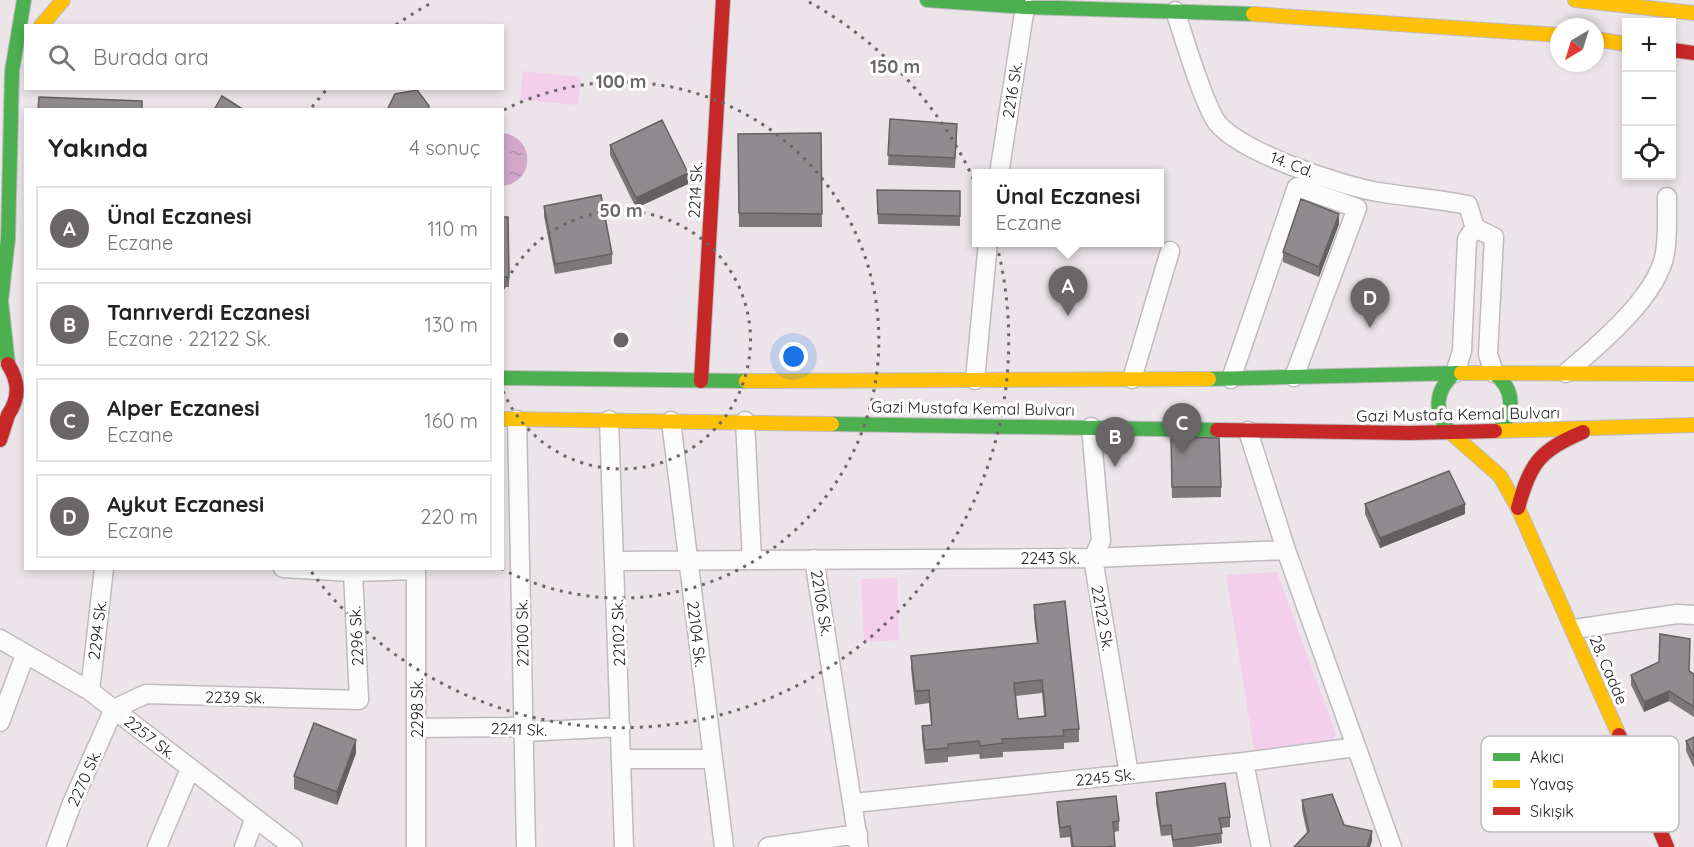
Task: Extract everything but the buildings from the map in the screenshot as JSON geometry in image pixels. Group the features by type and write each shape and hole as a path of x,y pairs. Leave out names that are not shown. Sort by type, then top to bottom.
{"main road":[{"path":"0,441 4,415 15,406 18,387 16,376 4,364 1,301 16,239 12,71 24,0"},
{"path":"43,24 63,0"},
{"name":"2214 Sk.","path":"701,381 723,0"},
{"path":"927,0 1025,7 1303,15 1550,34"},
{"path":"1575,0 1694,13"},
{"path":"1604,40 1622,43"},
{"path":"1676,51 1694,53"},
{"path":"12,71 24,53"},
{"path":"4,364 24,365"},
{"path":"1450,432 1442,424 1437,405 1443,385 1455,373"},
{"name":"Gazi Mustafa Kemal Bulvarı","path":"504,378 701,381 1231,379 1455,373 1694,374"},
{"path":"1494,373 1506,384 1512,402 1509,421 1499,442"},
{"path":"4,415 24,415"},
{"name":"Gazi Mustafa Kemal Bulvarı","path":"510,419 1450,432 1499,442 1592,429 1694,425"},
{"path":"1518,508 1527,471 1550,446 1592,429"},
{"name":"28. Cadde","path":"1450,432 1500,476 1518,508 1574,629 1620,736"},
{"name":"28. Cadde","path":"1499,442 1500,476"},
{"name":"28. Cadde","path":"1661,832 1667,847"}],"street":[{"name":"2216 Sk.","path":"1000,169 1025,7"},
{"name":"14. Cd.","path":"1175,11 1215,120 1247,147 1298,168 1376,192 1425,196 1468,205 1475,228 1494,237 1488,354 1494,373"},
{"path":"1231,379 1297,187 1357,208 1294,377"},
{"path":"1566,373 1606,338 1641,299 1656,277 1665,254 1667,197"},
{"path":"1455,373 1462,351 1467,239 1475,228"},
{"path":"975,380 988,247"},
{"path":"1132,379 1170,251"},
{"name":"22100 Sk.","path":"510,419 524,732 526,847"},
{"name":"22102 Sk.","path":"609,420 616,561 624,847"},
{"name":"22104 Sk.","path":"671,421 723,847"},
{"path":"745,421 752,560"},
{"name":"22122 Sk.","path":"1091,427 1101,541 1093,558 1129,774"},
{"path":"1248,431 1286,550 1392,847"},
{"name":"2243 Sk.","path":"814,559 1093,558 1286,550"},
{"name":"22106 Sk.","path":"616,561 814,559 859,840"},
{"name":"2294 Sk.","path":"90,691 104,570"},
{"path":"318,570 353,572 395,570"},
{"name":"2298 Sk.","path":"416,570 416,847"},
{"name":"2296 Sk.","path":"353,572 359,700"},
{"path":"1574,629 1677,614 1694,615"},
{"name":"2257 Sk.","path":"0,639 90,691 293,847"},
{"path":"0,723 25,655"},
{"name":"2239 Sk.","path":"114,710 146,694 359,700"},
{"name":"2270 Sk.","path":"56,847 72,802 114,710"},
{"name":"2241 Sk.","path":"417,728 516,727 524,732 621,727"},
{"name":"2245 Sk.","path":"854,803 1244,762 1356,747"},
{"path":"622,759 713,759"},
{"path":"1244,762 1261,847"},
{"path":"157,847 190,769"},
{"path":"244,847 255,818"},
{"path":"768,847 859,840"}],"shaded area":[{"path":"523,71 581,77 578,105 520,100"},
{"path":"1277,572 1336,734 1331,742 1254,750 1226,575"},
{"path":"897,578 899,640 864,642 861,579"}],"water":[{"path":"504,133 514,136 526,150 526,168 514,182 504,186"}],"traffic: fast":[{"path":"8,364 1,301 8,239 12,71 24,0"},
{"path":"927,0 1025,7 1253,14"},
{"path":"1450,432 1441,417 1439,401 1443,387 1455,373"},
{"path":"1209,379 1461,373"},
{"path":"1494,373 1506,386 1510,400 1508,415 1499,431"},
{"path":"504,378 746,381"},
{"path":"832,424 1217,430"}],"traffic: slow":[{"path":"43,24 63,0"},
{"path":"1575,0 1694,13"},
{"path":"1253,14 1550,34"},
{"path":"1604,40 1622,43"},
{"path":"1461,373 1694,374"},
{"path":"746,381 1209,379"},
{"path":"504,419 832,424"},
{"path":"1495,431 1694,425"},
{"path":"1450,432 1500,476 1518,508 1619,735"}],"traffic: jam":[{"path":"701,381 723,0"},
{"path":"1676,51 1694,53"},
{"path":"8,364 17,389 15,402 8,415"},
{"path":"0,440 8,415"},
{"path":"1217,430 1409,433 1495,431"},
{"path":"1518,508 1527,480 1539,460 1556,445 1583,432"},
{"path":"1661,832 1667,847"}],"place":[{"name":"Ünal Eczanesi","path":"1068,316"},
{"name":"Aykut Eczanesi","path":"1370,328"},
{"name":"Alper Eczanesi","path":"1182,453"},
{"name":"Tanrıverdi Eczanesi","path":"1115,467"}]}
